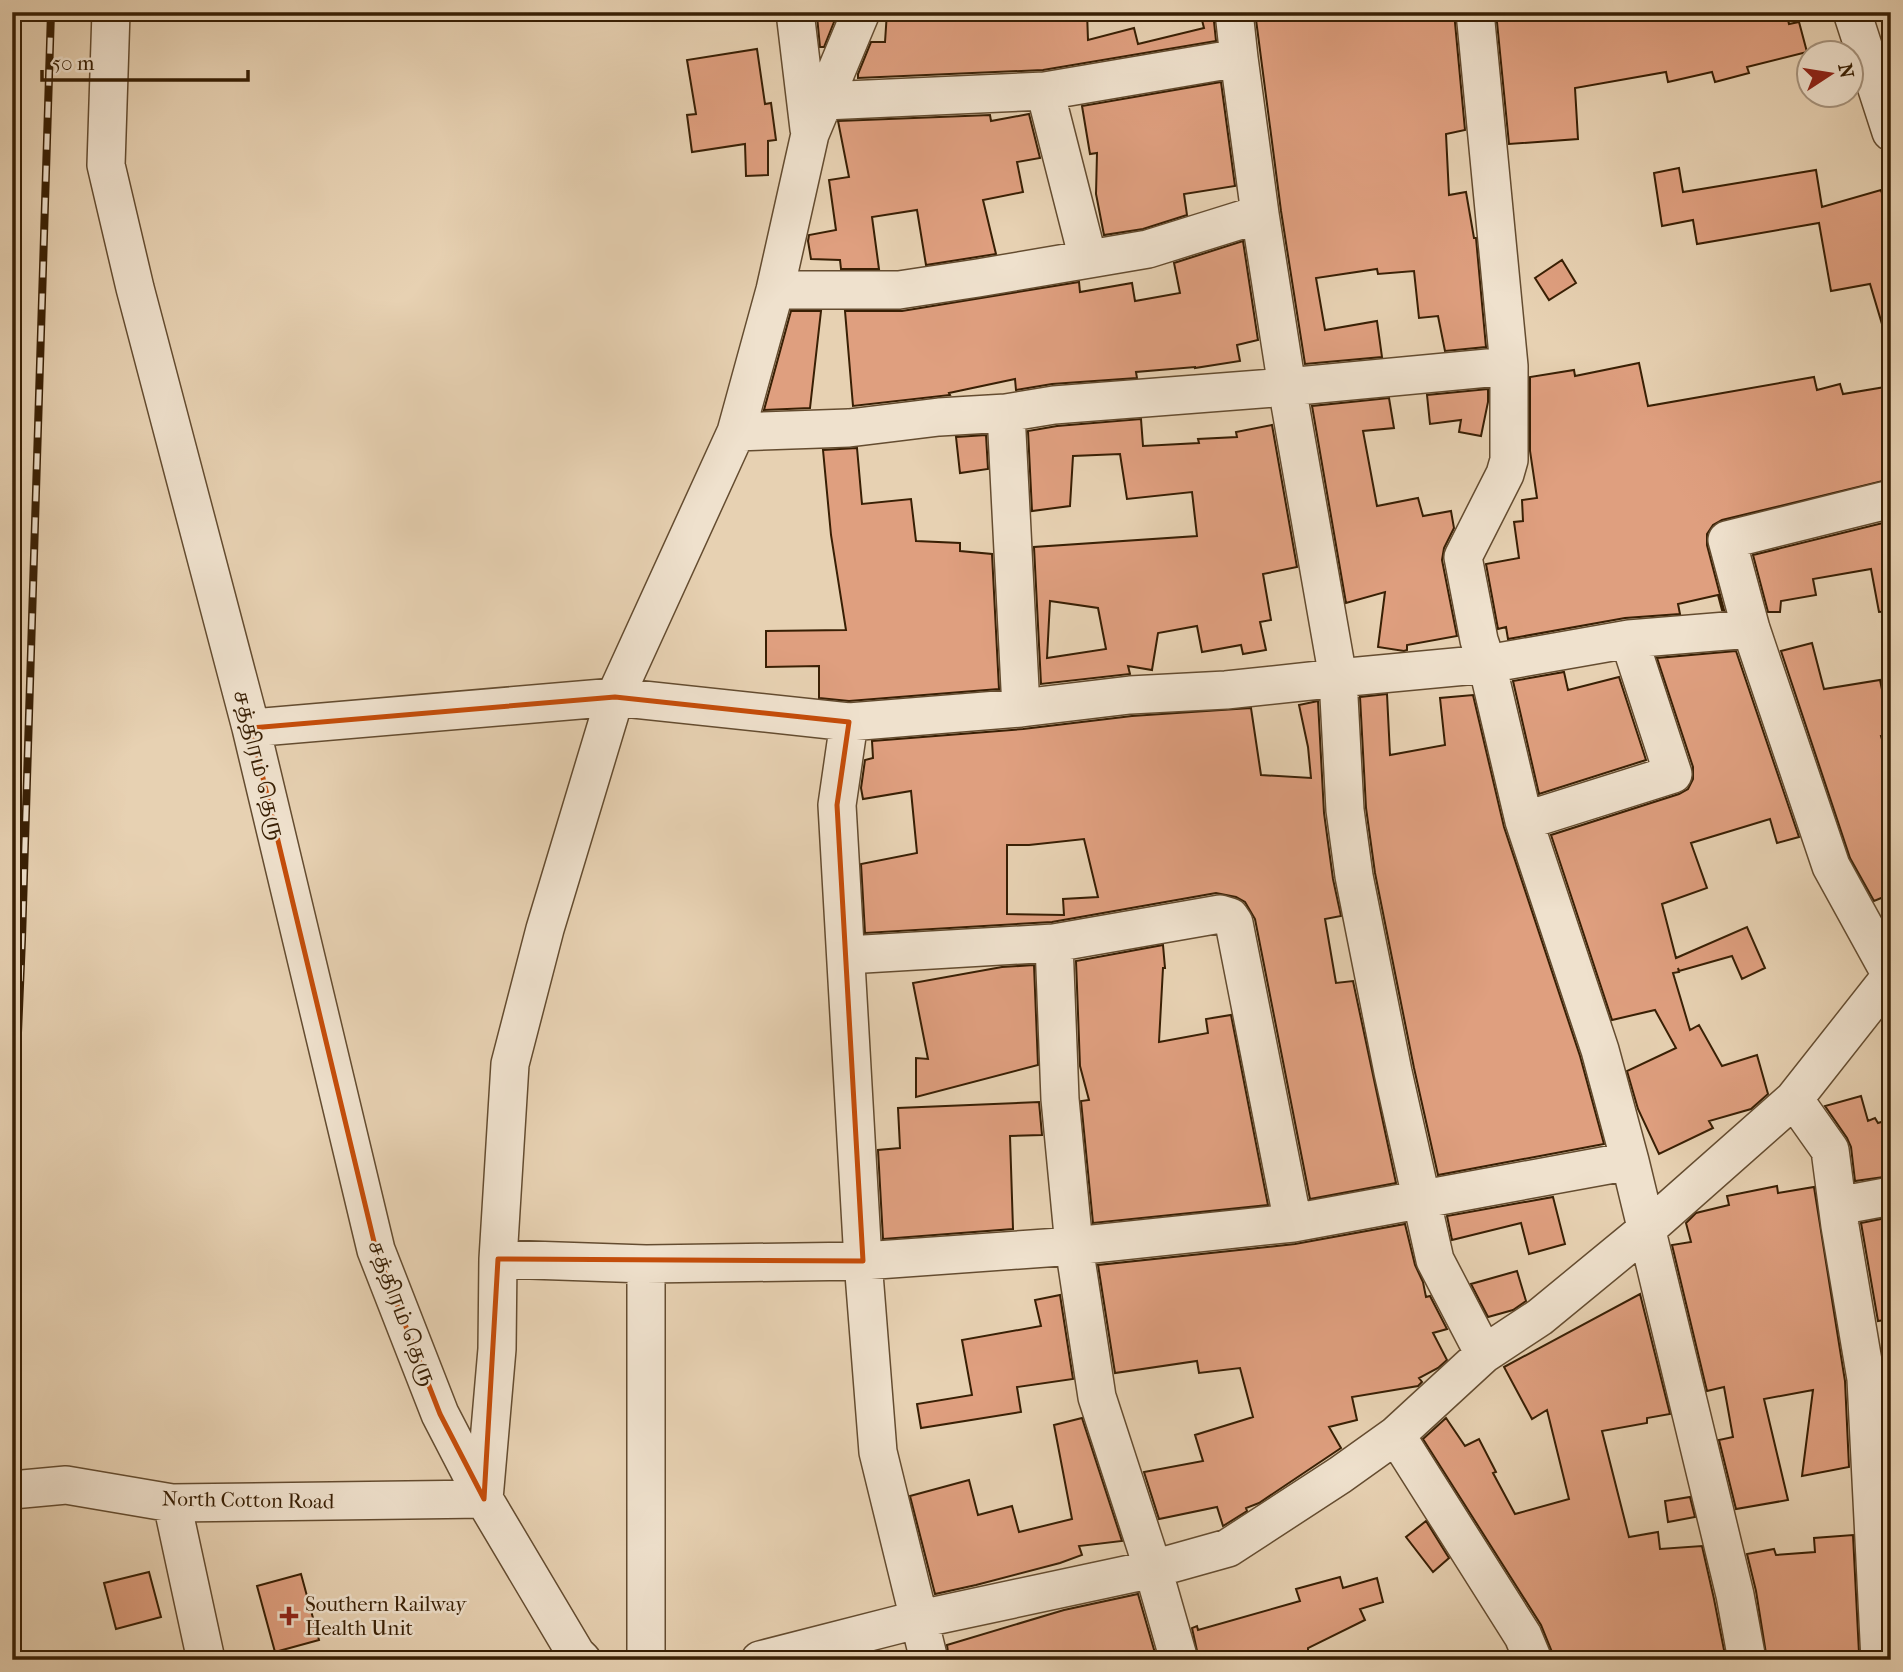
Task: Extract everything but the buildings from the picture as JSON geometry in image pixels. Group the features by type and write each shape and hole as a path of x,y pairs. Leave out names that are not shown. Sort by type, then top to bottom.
{"street":[{"name":"சத்திரம் தெரு","path":"111,12 106,164 135,288 251,728 376,1251 440,1414 484,1499 582,1660"},
{"path":"796,12 810,134"},
{"path":"484,1499 497,1349 498,1259 510,1064 545,929 615,697 736,432 775,290 810,134 862,12"},
{"path":"1234,12 1260,214 1287,387 1338,678 1345,810 1354,876 1393,1072 1435,1260 1484,1354"},
{"path":"1475,12 1508,366 1509,460 1505,474 1463,557 1479,640 1524,821 1600,1050 1630,1161 1735,1595 1746,1660"},
{"path":"1852,12 1891,132"},
{"path":"824,101 1045,91 1239,58"},
{"path":"1045,91 1087,259"},
{"path":"775,290 899,290 1148,249 1260,214"},
{"path":"736,432 849,428 1054,405 1508,366"},
{"path":"1006,412 1021,708"},
{"path":"760,1660 920,1619 1153,1569 1228,1548 1396,1435 1484,1354 1540,1317 1647,1229 1794,1099 1891,975 1831,866 1751,629 1727,540 1891,499"},
{"path":"251,728 615,697 849,722 1021,708 1130,695 1226,690 1487,664 1629,639 1751,629"},
{"path":"1524,821 1673,774 1629,639"},
{"path":"849,722 837,805 863,1261 878,1452 929,1660"},
{"path":"847,955 1054,943 1220,914 1230,917 1234,923 1293,1223"},
{"path":"1054,943 1060,1099 1074,1246 1097,1397 1153,1569 1179,1660"},
{"path":"1794,1099 1830,1150 1866,1379 1880,1658"},
{"path":"498,1259 646,1264 863,1261 1074,1246 1293,1223 1630,1161"},
{"path":"1838,1206 1891,1196"},
{"path":"646,1264 646,1660"},
{"path":"1396,1435 1523,1636 1533,1660"},
{"name":"North Cotton Road","path":"12,1490 66,1485 172,1503 484,1499"},
{"path":"172,1503 206,1660"}],"highlighted area":[{"path":"615,697 849,722 837,805 863,1261 498,1259 484,1499 440,1414 376,1250 251,728"}],"railway":[{"path":"12,1173 22,939 51,12"}],"place":[{"name":"Southern Railway Health Unit","path":"289,1616"}]}
